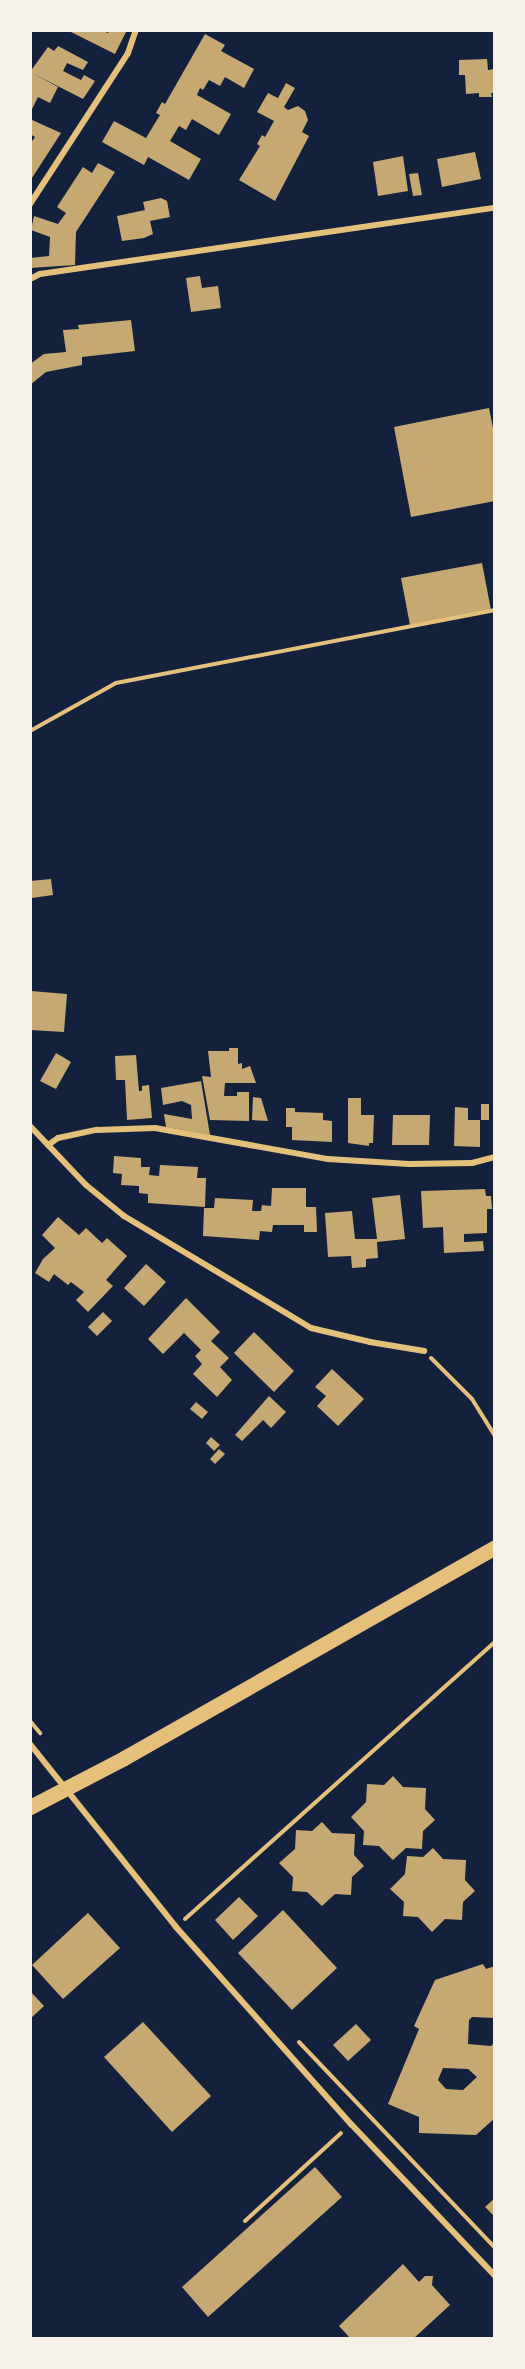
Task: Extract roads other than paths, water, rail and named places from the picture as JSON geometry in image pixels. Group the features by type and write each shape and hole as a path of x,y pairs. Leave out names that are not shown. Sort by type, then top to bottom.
{"main road":[{"path":"30,1807 124,1758 495,1547"}],"street":[{"path":"30,204 128,53 136,30"},
{"path":"30,279 40,274 495,208"},
{"path":"30,1126 86,1185 124,1216 311,1328 370,1342 424,1351"},
{"path":"48,1145 58,1138 97,1130 155,1128 328,1160 461,1163 495,1157"},
{"path":"30,1744 176,1927 351,2124 495,2276"}]}
